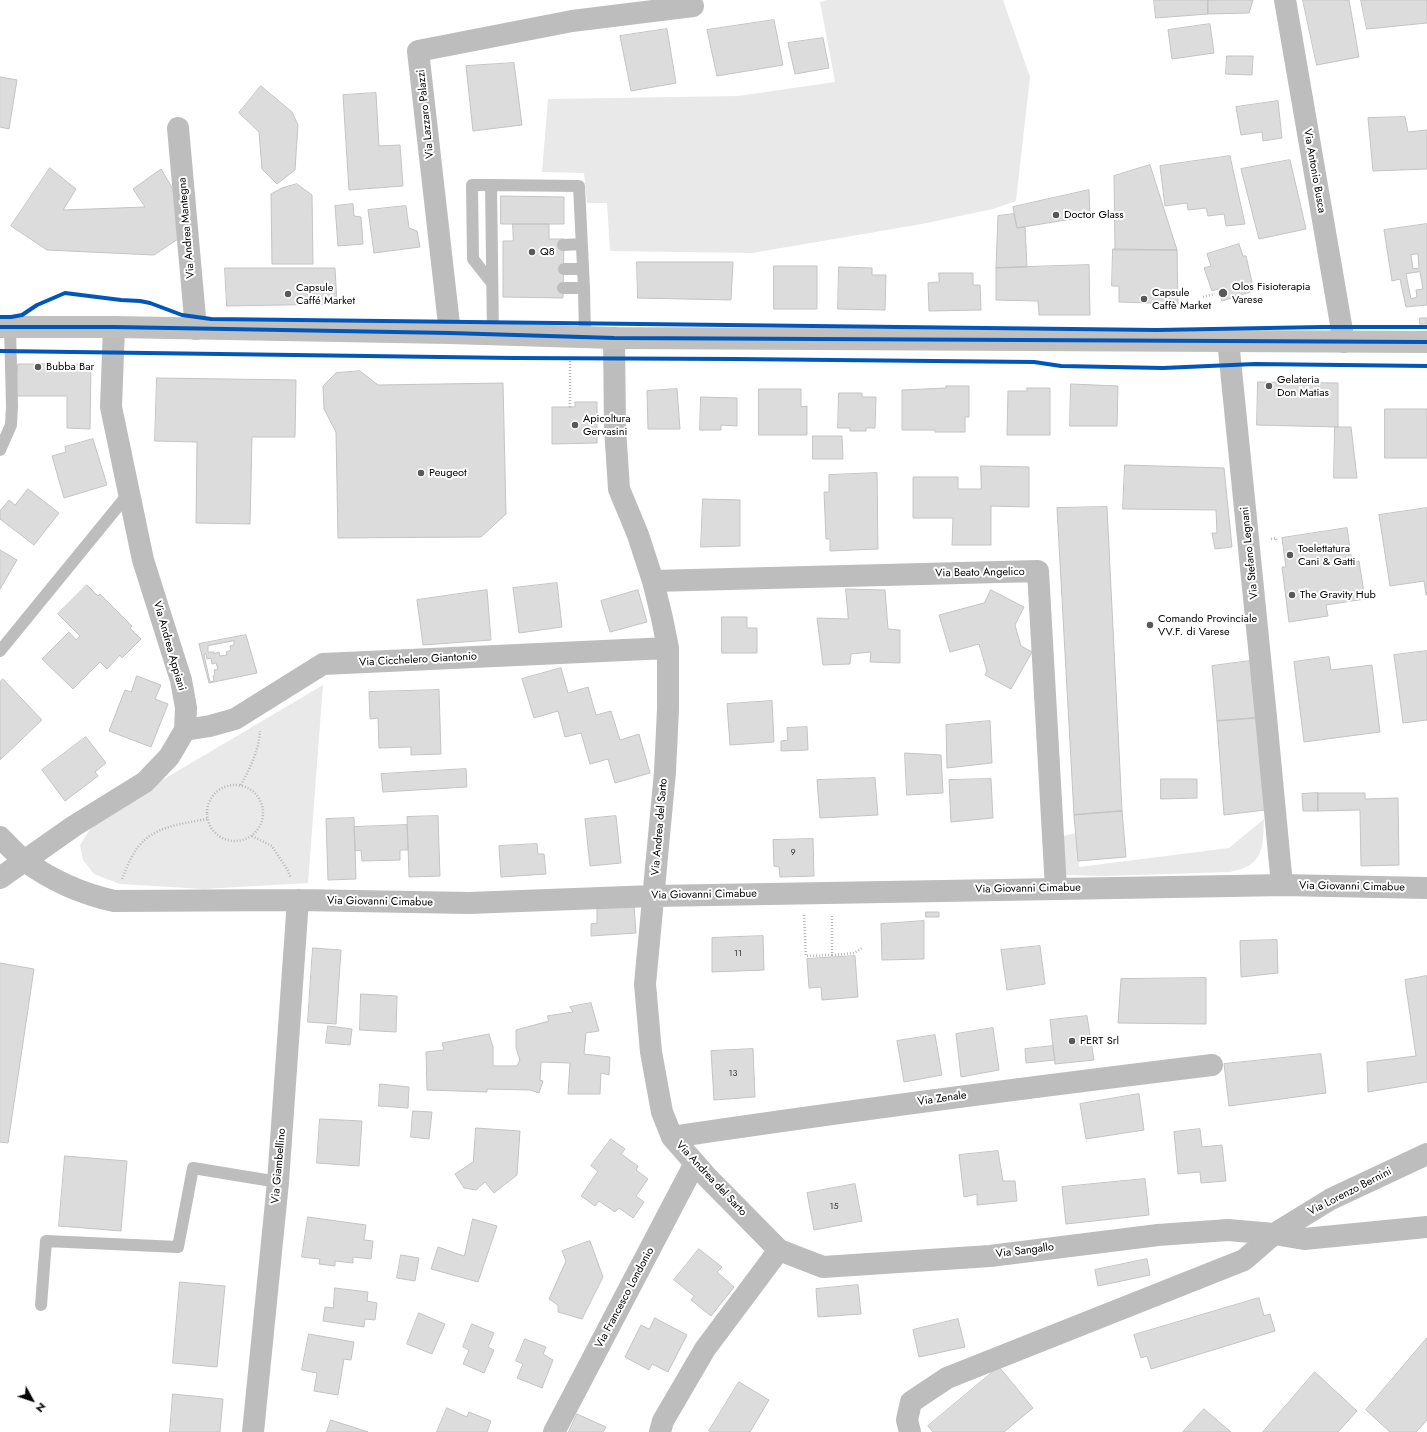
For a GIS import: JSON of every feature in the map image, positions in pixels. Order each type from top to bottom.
[{"type":"main road","points":[[5,327],[114,327],[450,333],[614,338],[1427,342]]},
{"type":"street","name":"Via Lazzaro Palazzi","points":[[450,333],[418,51],[572,21],[632,0]]},
{"type":"street","name":"Via Antonio Busca","points":[[1285,0],[1344,342]]},
{"type":"street","name":"Via Lazzaro Palazzi","points":[[606,8],[693,6]]},
{"type":"street","name":"Via Andrea Mantegna","points":[[178,128],[196,329]]},
{"type":"street","name":"Via Andrea Appiani","points":[[0,878],[74,826],[145,782],[169,757],[185,730],[186,708],[181,680],[143,560],[112,407],[114,327]]},
{"type":"street","name":"Via Andrea del Sarto","points":[[614,338],[615,428],[619,489],[638,535],[653,581],[668,648],[668,709],[665,772],[645,984],[651,1052],[657,1085],[662,1112],[672,1138],[780,1250]]},
{"type":"street","name":"Via Stefano Legnani","points":[[1228,340],[1282,885]]},
{"type":"street","name":"Via Beato Angelico","points":[[653,581],[1038,571],[1056,889]]},
{"type":"street","name":"Via Cicchelero Giantonio","points":[[185,730],[210,726],[235,719],[323,664],[668,648]]},
{"type":"street","name":"Via Giovanni Cimabue","points":[[0,837],[24,860],[55,880],[97,897],[114,901],[298,900],[468,903],[653,896],[1282,885],[1427,888]]},
{"type":"street","name":"Via Giambellino","points":[[253,1432],[278,1182],[298,900]]},
{"type":"street","name":"Via Zenale","points":[[672,1138],[947,1098],[1212,1065]]},
{"type":"street","name":"Via Lorenzo Bernini","points":[[1274,1234],[1331,1199],[1427,1154]]},
{"type":"street","name":"Via Francesco Londonio","points":[[554,1432],[695,1163]]},
{"type":"street","name":"Via Sangallo","points":[[780,1250],[823,1268],[990,1256],[1165,1234],[1228,1230],[1274,1234],[1304,1239],[1427,1227]]},
{"type":"street","points":[[910,1432],[907,1420],[911,1402],[947,1378],[1244,1260],[1274,1234]]},
{"type":"street","points":[[660,1432],[662,1421],[705,1349],[780,1250]]},
{"type":"lane","points":[[496,287],[473,259],[472,185],[579,186],[585,337]]},
{"type":"lane","points":[[491,185],[497,248],[493,335]]},
{"type":"lane","points":[[564,245],[582,244]]},
{"type":"lane","points":[[564,269],[583,269]]},
{"type":"lane","points":[[564,288],[584,288]]},
{"type":"lane","points":[[0,450],[11,425],[12,406],[5,327]]},
{"type":"lane","points":[[0,651],[129,493]]},
{"type":"lane","points":[[41,1304],[46,1241],[178,1247],[193,1168],[278,1182]]},
{"type":"path","points":[[1203,297],[1215,294]]},
{"type":"path","points":[[563,358],[578,358]]},
{"type":"path","points":[[570,407],[571,364]]},
{"type":"path","points":[[1276,538],[1277,542]]},
{"type":"path","points":[[241,785],[251,766],[260,738],[261,712],[258,704]]},
{"type":"path","points":[[241,785],[250,788],[257,794],[262,802],[264,812],[263,821],[252,836],[243,840],[234,842],[225,840],[210,828],[207,819],[206,810],[209,800],[214,793],[222,787],[241,785]]},
{"type":"path","points":[[114,901],[132,857],[145,839],[162,829],[207,819]]},
{"type":"path","points":[[252,836],[272,846],[287,869],[298,900]]},
{"type":"path","points":[[804,912],[806,956],[854,953],[862,948]]},
{"type":"path","points":[[832,915],[832,955]]},
{"type":"shaded area","points":[[827,0],[1003,0],[1030,77],[1016,201],[993,209],[922,224],[752,253],[610,251],[607,203],[587,203],[584,173],[542,172],[548,99],[738,96],[835,82],[820,2]]},
{"type":"shaded area","points":[[323,685],[308,883],[204,889],[120,884],[94,874],[83,860],[80,845],[92,826],[110,811]]},
{"type":"shaded area","points":[[1264,819],[1263,837],[1259,855],[1249,866],[1238,870],[1230,872],[1103,876],[1068,875],[1061,872],[1059,837],[1076,833],[1079,867],[1229,848]]},
{"type":"building","points":[[1154,0],[1208,0],[1208,14],[1156,18]]},
{"type":"building","points":[[1208,0],[1253,0],[1249,13],[1208,14]]},
{"type":"building","points":[[1303,0],[1349,0],[1359,57],[1317,65]]},
{"type":"building","points":[[1361,0],[1427,0],[1427,23],[1367,29]]},
{"type":"building","points":[[774,20],[783,65],[717,76],[707,30]]},
{"type":"building","points":[[1210,24],[1214,53],[1172,59],[1168,30]]},
{"type":"building","points":[[667,29],[676,83],[631,91],[620,36]]},
{"type":"building","points":[[823,38],[829,68],[795,74],[788,43]]},
{"type":"building","points":[[1227,56],[1253,56],[1252,75],[1226,74]]},
{"type":"building","points":[[514,63],[522,125],[473,131],[466,66]]},
{"type":"building","points":[[0,77],[17,80],[9,129],[0,127]]},
{"type":"building","points":[[261,86],[292,112],[298,125],[295,170],[277,184],[262,169],[259,132],[239,113]]},
{"type":"building","points":[[376,93],[379,146],[400,145],[403,186],[349,190],[343,95]]},
{"type":"building","points":[[1278,101],[1282,138],[1263,141],[1262,132],[1241,135],[1236,107]]},
{"type":"building","points":[[1405,117],[1408,132],[1427,130],[1427,169],[1373,171],[1368,118]]},
{"type":"building","points":[[1230,156],[1245,224],[1226,226],[1224,214],[1208,216],[1206,208],[1188,210],[1187,203],[1165,206],[1160,166]]},
{"type":"building","points":[[1290,160],[1306,229],[1259,239],[1241,169]]},
{"type":"building","points":[[1150,165],[1177,250],[1115,250],[1114,176]]},
{"type":"building","points":[[50,168],[76,189],[63,210],[145,207],[133,189],[161,169],[181,203],[193,229],[154,255],[47,250],[11,226]]},
{"type":"building","points":[[297,184],[312,195],[313,264],[272,264],[271,194],[282,188]]},
{"type":"building","points":[[1089,190],[1090,216],[1017,228],[1013,207]]},
{"type":"building","points":[[501,196],[564,197],[564,224],[501,224]]},
{"type":"building","points":[[353,204],[354,216],[361,217],[363,244],[338,246],[335,206]]},
{"type":"building","points":[[406,206],[409,228],[417,231],[420,247],[374,253],[368,210]]},
{"type":"building","points":[[1014,214],[1017,228],[1025,227],[1027,267],[996,268],[998,216]]},
{"type":"building","points":[[513,224],[549,224],[549,239],[564,239],[563,298],[503,297],[503,241],[513,241]]},
{"type":"building","points":[[1427,224],[1427,305],[1406,307],[1400,279],[1392,281],[1384,230]]},
{"type":"building","points":[[1239,244],[1243,256],[1246,256],[1254,291],[1222,301],[1218,289],[1212,291],[1204,268],[1211,266],[1207,254]]},
{"type":"building","points":[[1113,249],[1177,250],[1178,304],[1119,302],[1119,286],[1112,286]]},
{"type":"building","points":[[1418,254],[1419,268],[1413,269],[1411,255]]},
{"type":"building","points":[[637,262],[733,262],[731,300],[638,298]]},
{"type":"building","points":[[1089,265],[1090,315],[1039,315],[1038,301],[996,300],[996,268]]},
{"type":"building","points":[[774,266],[817,266],[817,309],[774,309]]},
{"type":"building","points":[[839,267],[872,268],[872,275],[886,275],[885,310],[838,309]]},
{"type":"building","points":[[225,268],[335,268],[337,304],[227,306]]},
{"type":"building","points":[[1420,272],[1423,289],[1416,290],[1417,297],[1411,299],[1406,274]]},
{"type":"building","points":[[939,273],[973,273],[973,285],[980,285],[981,310],[929,311],[928,283],[939,282]]},
{"type":"building","points":[[1420,318],[1427,318],[1427,324],[1420,324]]},
{"type":"building","points":[[18,364],[91,364],[90,429],[67,428],[67,396],[17,396]]},
{"type":"building","name":"Peugeot","points":[[360,371],[378,385],[503,383],[506,514],[481,537],[338,538],[336,432],[324,409],[323,386],[336,373]]},
{"type":"building","points":[[157,378],[296,380],[295,437],[252,437],[250,524],[196,523],[197,442],[155,441]]},
{"type":"building","points":[[1258,382],[1338,383],[1338,427],[1257,425]]},
{"type":"building","points":[[1071,384],[1118,386],[1117,426],[1070,426]]},
{"type":"building","points":[[946,386],[969,386],[969,417],[965,417],[965,432],[902,430],[902,390],[946,388]]},
{"type":"building","points":[[1027,388],[1050,388],[1050,435],[1007,435],[1008,391],[1027,391]]},
{"type":"building","points":[[677,389],[680,429],[648,429],[647,391]]},
{"type":"building","points":[[759,389],[801,389],[801,407],[807,406],[807,435],[759,435]]},
{"type":"building","points":[[839,393],[862,393],[862,397],[876,397],[875,428],[866,428],[866,431],[850,431],[850,428],[838,428]]},
{"type":"building","points":[[701,397],[737,398],[737,426],[721,425],[721,430],[700,430]]},
{"type":"building","name":"Apicoltura Gervasini","points":[[575,402],[597,402],[597,443],[552,444],[552,407],[575,407]]},
{"type":"building","points":[[1385,409],[1427,409],[1427,458],[1385,458]]},
{"type":"building","points":[[1335,427],[1351,427],[1357,478],[1334,478]]},
{"type":"building","points":[[813,436],[842,436],[843,459],[813,459]]},
{"type":"building","points":[[93,439],[107,485],[64,498],[52,456],[66,452],[65,447]]},
{"type":"building","points":[[1125,465],[1224,468],[1232,547],[1215,549],[1212,533],[1217,533],[1216,510],[1123,509]]},
{"type":"building","points":[[981,466],[1029,467],[1029,507],[991,506],[991,545],[952,545],[953,518],[913,518],[913,477],[958,477],[958,489],[981,489]]},
{"type":"building","points":[[877,473],[878,549],[830,551],[830,539],[826,539],[824,492],[829,492],[829,475]]},
{"type":"building","points":[[28,489],[59,513],[34,545],[0,519],[0,511],[9,500],[15,505]]},
{"type":"building","points":[[703,499],[740,500],[740,546],[701,547]]},
{"type":"building","points":[[1107,507],[1122,811],[1074,815],[1057,508]]},
{"type":"building","points":[[1427,508],[1426,595],[1424,581],[1390,586],[1379,515]]},
{"type":"building","points":[[1347,528],[1352,562],[1359,561],[1365,599],[1326,605],[1328,616],[1289,622],[1282,567],[1286,567],[1282,538]]},
{"type":"building","points":[[0,550],[17,560],[0,589]]},
{"type":"building","points":[[557,583],[562,627],[519,633],[513,588]]},
{"type":"building","points":[[87,585],[98,596],[100,594],[132,626],[130,628],[141,639],[122,658],[120,655],[107,669],[100,662],[73,689],[42,659],[69,632],[76,640],[80,636],[58,614]]},
{"type":"building","points":[[846,589],[885,590],[888,629],[900,630],[900,663],[870,662],[871,652],[851,654],[850,664],[823,665],[817,618],[848,619]]},
{"type":"building","points":[[487,590],[491,640],[423,645],[417,600]]},
{"type":"building","points":[[638,590],[647,622],[610,632],[601,601]]},
{"type":"building","points":[[991,590],[1024,607],[1015,625],[1021,646],[1032,652],[1011,689],[985,675],[987,671],[979,644],[950,652],[939,615],[984,603]]},
{"type":"building","points":[[722,617],[747,617],[747,628],[757,628],[757,653],[722,653]]},
{"type":"building","points":[[246,635],[257,673],[209,683],[199,644]]},
{"type":"building","points":[[234,641],[234,645],[230,646],[231,650],[226,652],[227,655],[220,656],[219,652],[214,654],[214,652],[208,652],[208,646]]},
{"type":"building","points":[[1427,651],[1427,720],[1403,723],[1394,655]]},
{"type":"building","points":[[206,654],[207,659],[211,658],[212,664],[216,663],[218,669],[214,670],[214,681],[210,682],[204,655]]},
{"type":"building","points":[[1329,657],[1331,670],[1372,665],[1380,732],[1304,742],[1294,662]]},
{"type":"building","points":[[1250,661],[1256,718],[1217,721],[1212,666]]},
{"type":"building","points":[[561,668],[568,693],[588,687],[596,715],[611,711],[620,740],[639,734],[650,773],[615,783],[608,759],[590,764],[581,733],[565,737],[558,711],[534,718],[522,679]]},
{"type":"building","points":[[137,676],[161,685],[155,699],[168,704],[151,747],[109,731],[125,690],[131,692]]},
{"type":"building","points":[[3,679],[42,720],[0,760],[0,682]]},
{"type":"building","points":[[439,690],[441,754],[411,755],[411,747],[379,748],[378,718],[370,719],[369,692]]},
{"type":"building","points":[[772,701],[774,742],[730,745],[727,704]]},
{"type":"building","points":[[1256,718],[1265,810],[1224,815],[1217,721]]},
{"type":"building","points":[[990,721],[992,763],[947,768],[946,725]]},
{"type":"building","points":[[807,727],[808,750],[781,751],[781,741],[788,740],[787,728]]},
{"type":"building","points":[[86,737],[106,763],[95,772],[98,776],[65,801],[42,770]]},
{"type":"building","points":[[905,753],[941,755],[943,793],[907,795]]},
{"type":"building","points":[[466,769],[467,787],[383,792],[381,774]]},
{"type":"building","points":[[875,778],[878,815],[820,818],[817,780]]},
{"type":"building","points":[[991,779],[993,818],[951,822],[949,780]]},
{"type":"building","points":[[1161,779],[1197,779],[1197,798],[1161,799]]},
{"type":"building","points":[[1318,793],[1365,793],[1365,799],[1398,798],[1399,865],[1361,866],[1360,810],[1318,811]]},
{"type":"building","points":[[1318,793],[1318,811],[1303,811],[1302,794]]},
{"type":"building","points":[[1122,811],[1126,857],[1078,861],[1074,815]]},
{"type":"building","points":[[438,816],[440,876],[409,877],[407,817]]},
{"type":"building","points":[[616,816],[621,863],[590,866],[585,819]]},
{"type":"building","points":[[354,818],[356,879],[328,880],[326,819]]},
{"type":"building","points":[[407,825],[408,850],[400,850],[400,860],[362,861],[361,850],[355,851],[354,827]]},
{"type":"building","points":[[813,839],[814,876],[780,877],[779,867],[774,866],[773,840]]},
{"type":"building","points":[[537,844],[538,854],[544,854],[546,874],[501,877],[499,846]]},
{"type":"building","points":[[634,906],[636,933],[591,936],[591,924],[597,923],[597,909]]},
{"type":"building","points":[[926,912],[939,912],[939,917],[926,917]]},
{"type":"building","points":[[924,921],[924,959],[882,960],[881,924]]},
{"type":"building","points":[[763,936],[764,970],[712,972],[712,938]]},
{"type":"building","points":[[1277,940],[1278,973],[1241,977],[1240,941]]},
{"type":"building","points":[[1040,946],[1045,984],[1007,990],[1001,950]]},
{"type":"building","points":[[313,948],[341,950],[336,1024],[308,1022]]},
{"type":"building","points":[[855,956],[858,997],[822,1000],[821,987],[809,988],[807,959]]},
{"type":"building","points":[[0,963],[34,969],[8,1143],[0,1142]]},
{"type":"building","points":[[1427,976],[1427,1082],[1368,1092],[1367,1062],[1416,1056],[1405,980]]},
{"type":"building","points":[[1206,978],[1206,1024],[1118,1023],[1121,979]]},
{"type":"building","points":[[361,994],[397,996],[396,1032],[360,1030]]},
{"type":"building","points":[[591,1003],[599,1031],[586,1033],[584,1054],[610,1057],[609,1075],[601,1073],[600,1094],[568,1094],[570,1063],[541,1062],[540,1080],[543,1081],[539,1093],[530,1090],[487,1089],[487,1092],[427,1090],[426,1052],[444,1050],[442,1043],[489,1034],[493,1047],[493,1066],[517,1066],[520,1060],[516,1048],[516,1030],[549,1021],[547,1016],[573,1012],[570,1007]]},
{"type":"building","points":[[1087,1016],[1094,1060],[1055,1064],[1050,1020]]},
{"type":"building","points":[[328,1026],[352,1029],[350,1045],[326,1043]]},
{"type":"building","points":[[993,1028],[999,1070],[961,1077],[956,1034]]},
{"type":"building","points":[[935,1035],[942,1075],[904,1082],[897,1041]]},
{"type":"building","points":[[1053,1046],[1055,1060],[1026,1063],[1025,1049]]},
{"type":"building","points":[[753,1049],[755,1097],[714,1100],[711,1051]]},
{"type":"building","points":[[1321,1054],[1326,1093],[1229,1106],[1224,1064]]},
{"type":"building","points":[[380,1084],[409,1087],[408,1108],[379,1106]]},
{"type":"building","points":[[1139,1094],[1144,1130],[1086,1139],[1080,1104]]},
{"type":"building","points":[[413,1111],[432,1112],[429,1139],[411,1137]]},
{"type":"building","points":[[320,1119],[362,1121],[359,1166],[317,1163]]},
{"type":"building","points":[[476,1128],[520,1131],[517,1175],[494,1193],[485,1182],[476,1190],[464,1188],[455,1174],[473,1162]]},
{"type":"building","points":[[1200,1129],[1202,1147],[1222,1145],[1226,1181],[1201,1183],[1200,1172],[1178,1174],[1174,1132]]},
{"type":"building","points":[[611,1139],[625,1149],[621,1154],[638,1166],[636,1170],[648,1179],[636,1196],[644,1202],[633,1218],[619,1208],[615,1212],[599,1201],[595,1206],[581,1196],[598,1171],[591,1166]]},
{"type":"building","points":[[998,1151],[1003,1181],[1015,1181],[1017,1201],[977,1205],[977,1194],[964,1197],[959,1155]]},
{"type":"building","points":[[65,1156],[127,1161],[121,1231],[59,1226]]},
{"type":"building","points":[[1145,1179],[1149,1215],[1066,1224],[1062,1187]]},
{"type":"building","points":[[855,1184],[862,1221],[814,1230],[807,1193]]},
{"type":"building","points":[[308,1217],[366,1225],[364,1240],[373,1241],[371,1259],[353,1257],[353,1263],[335,1261],[335,1266],[319,1264],[320,1259],[302,1257]]},
{"type":"building","points":[[473,1219],[497,1226],[478,1282],[431,1269],[438,1247],[464,1256]]},
{"type":"building","points":[[590,1241],[603,1277],[582,1319],[558,1312],[558,1305],[549,1299],[566,1261],[562,1251]]},
{"type":"building","points":[[699,1249],[722,1267],[717,1272],[734,1287],[711,1316],[691,1300],[694,1296],[674,1280]]},
{"type":"building","points":[[401,1255],[419,1258],[415,1281],[397,1278]]},
{"type":"building","points":[[1147,1259],[1150,1275],[1098,1286],[1095,1270]]},
{"type":"building","points":[[180,1282],[225,1286],[217,1367],[173,1363]]},
{"type":"building","points":[[858,1285],[861,1314],[818,1317],[816,1289]]},
{"type":"building","points":[[335,1288],[368,1292],[367,1301],[377,1303],[375,1320],[365,1319],[364,1327],[323,1321],[325,1307],[333,1308]]},
{"type":"building","points":[[1259,1298],[1264,1316],[1270,1314],[1275,1331],[1151,1369],[1147,1356],[1141,1358],[1134,1335]]},
{"type":"building","points":[[419,1313],[445,1324],[432,1354],[407,1344]]},
{"type":"building","points":[[655,1318],[687,1335],[668,1372],[652,1364],[649,1370],[625,1357],[641,1325],[649,1329]]},
{"type":"building","points":[[958,1319],[965,1347],[919,1357],[913,1330]]},
{"type":"building","points":[[472,1324],[494,1333],[488,1347],[494,1350],[484,1373],[463,1364],[469,1350],[463,1347]]},
{"type":"building","points":[[309,1334],[354,1342],[351,1360],[344,1359],[338,1395],[314,1391],[317,1373],[302,1370]]},
{"type":"building","points":[[1427,1338],[1427,1420],[1416,1432],[1390,1432],[1366,1410]]},
{"type":"building","points":[[525,1339],[546,1347],[543,1354],[553,1360],[542,1388],[517,1378],[523,1364],[516,1361]]},
{"type":"building","points":[[999,1367],[1033,1408],[1004,1432],[933,1432],[928,1426]]},
{"type":"building","points":[[1315,1372],[1357,1411],[1338,1432],[1263,1432]]},
{"type":"building","points":[[739,1382],[769,1400],[750,1432],[709,1431]]},
{"type":"building","points":[[173,1394],[223,1399],[220,1432],[170,1432]]},
{"type":"building","points":[[447,1408],[467,1417],[469,1412],[491,1421],[487,1432],[437,1432]]},
{"type":"building","points":[[1204,1409],[1231,1432],[1183,1432]]},
{"type":"building","points":[[577,1414],[606,1427],[603,1432],[569,1432]]},
{"type":"building","points":[[331,1420],[368,1432],[327,1432]]},
{"type":"cycle path","points":[[0,317],[22,315],[37,305],[65,293],[140,301],[150,303],[182,315],[211,319],[1157,330],[1427,327]]},
{"type":"cycle path","points":[[0,327],[114,327],[450,333],[614,338],[1427,342]]},
{"type":"cycle path","points":[[0,351],[513,358],[1034,362],[1061,366],[1163,368],[1255,364],[1427,366]]},
{"type":"place","name":"Doctor Glass","points":[[1056,215]]},
{"type":"place","name":"Q8","points":[[532,252]]},
{"type":"place","name":"Olos Fisioterapia Varese","points":[[1223,293]]},
{"type":"place","name":"Capsule Caffé Market","points":[[288,294]]},
{"type":"place","name":"Capsule Caffè Market","points":[[1144,299]]},
{"type":"place","name":"Bubba Bar","points":[[38,367]]},
{"type":"place","name":"Gelateria Don Matias","points":[[1269,386]]},
{"type":"place","name":"Apicoltura Gervasini","points":[[575,425]]},
{"type":"place","name":"Peugeot","points":[[421,473]]},
{"type":"place","name":"Toelettatura Cani & Gatti","points":[[1290,555]]},
{"type":"place","name":"The Gravity Hub","points":[[1292,595]]},
{"type":"place","name":"Comando Provinciale VV.F. di Varese","points":[[1150,625]]},
{"type":"place","name":"PERT Srl","points":[[1072,1041]]}]
